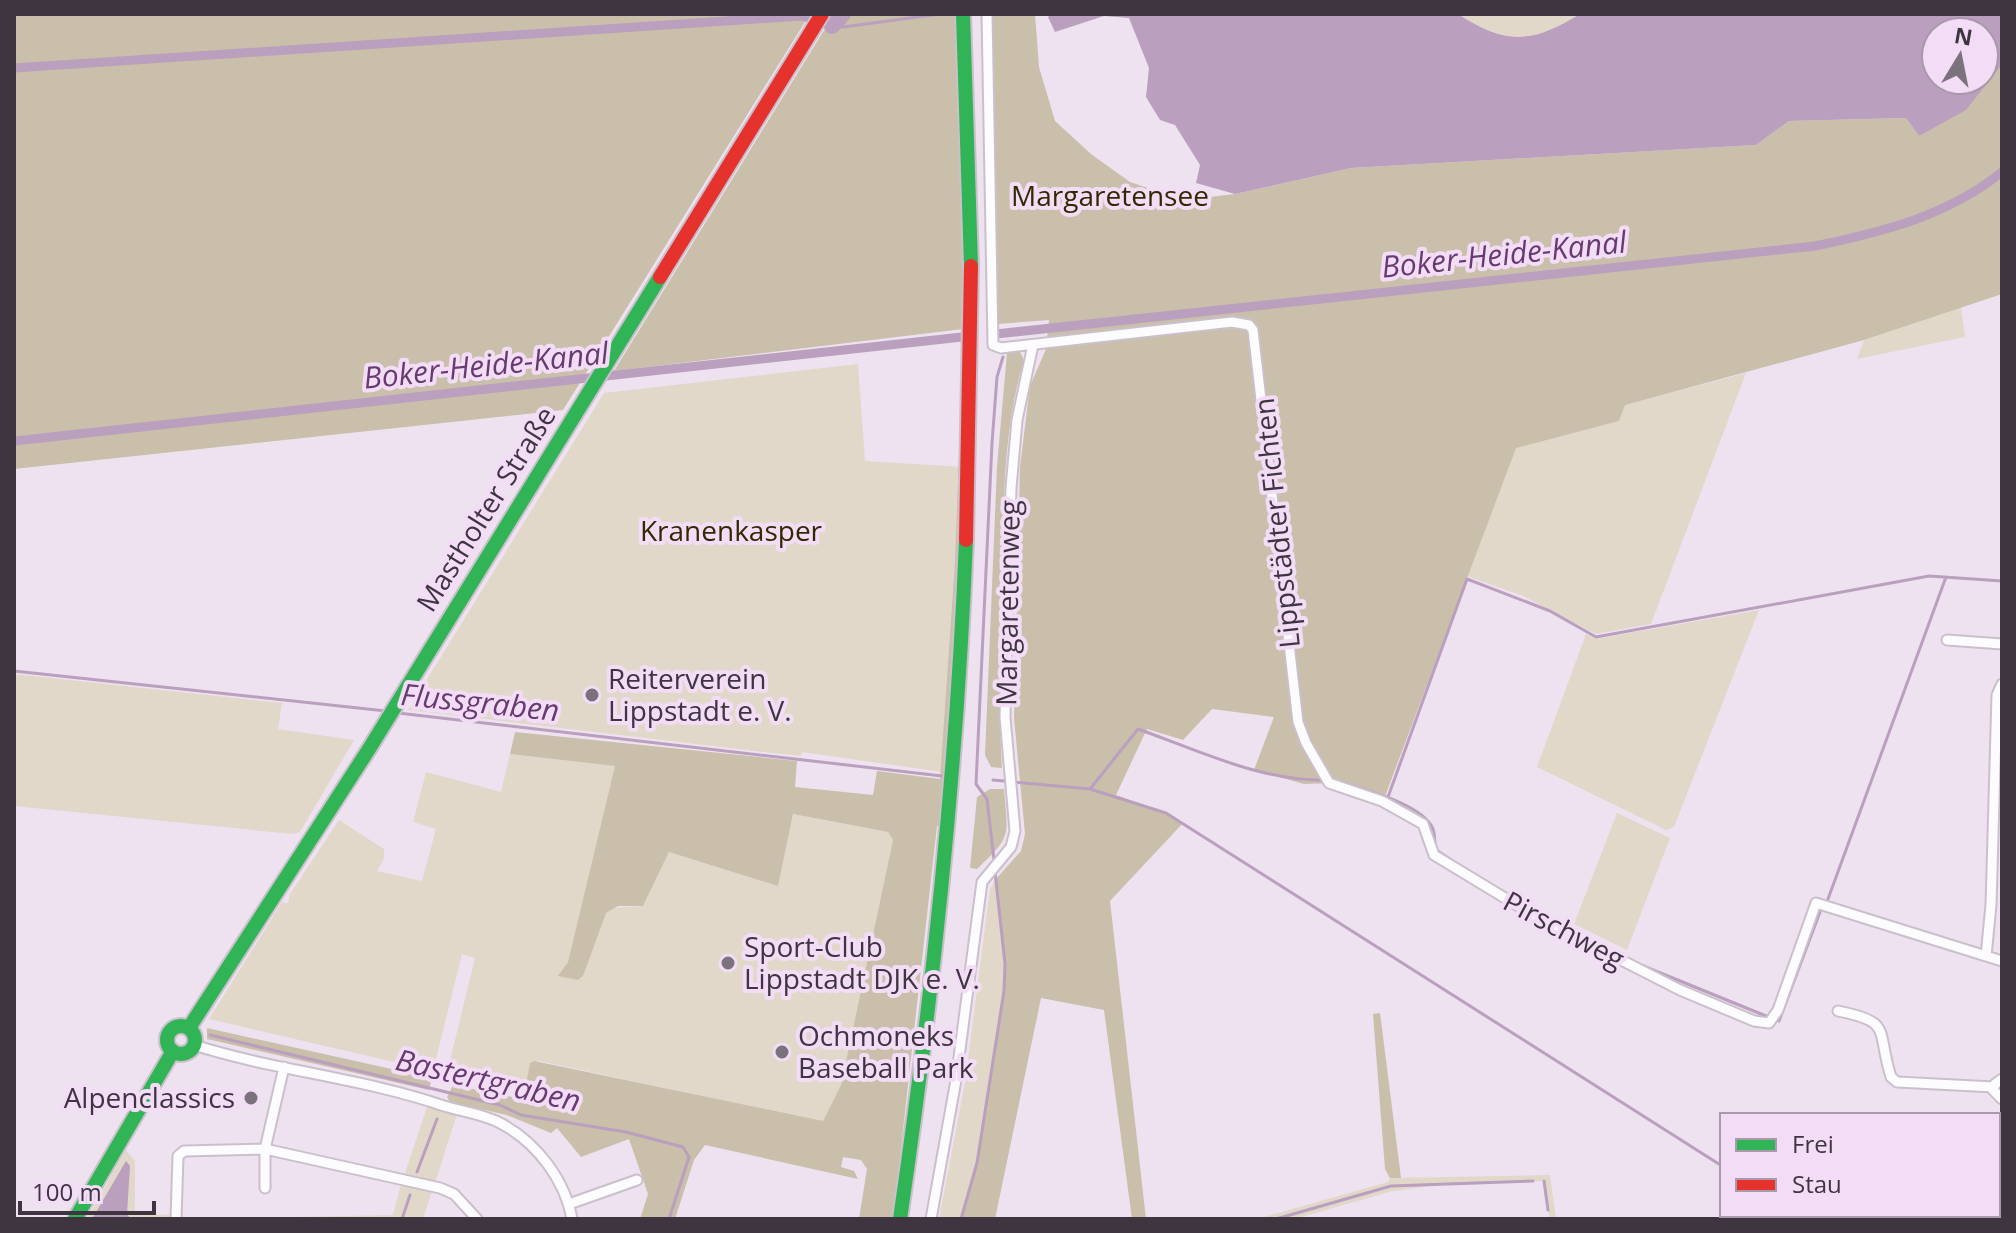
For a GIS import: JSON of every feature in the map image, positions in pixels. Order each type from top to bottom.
[{"type":"main road","name":"Mastholter Straße","points":[[189,1028],[387,720],[822,14]]},
{"type":"main road","points":[[900,1219],[930,1016],[946,877],[968,563],[973,285],[963,14]]},
{"type":"main road","points":[[909,1219],[939,1016],[955,878],[977,563],[982,285],[972,14]]},
{"type":"main road","points":[[177,1026],[189,1028],[195,1036],[194,1045],[185,1053],[173,1051],[168,1045],[170,1032],[177,1026]]},
{"type":"main road","points":[[75,1219],[173,1051]]},
{"type":"street","points":[[987,14],[991,338],[993,345],[1001,348],[1033,345]]},
{"type":"street","name":"Lippstädter Fichten","points":[[1033,345],[1232,322],[1249,325],[1257,341],[1298,722]]},
{"type":"street","name":"Margaretenweg","points":[[931,1219],[956,1080],[982,882],[1011,847],[1015,831],[1005,717],[1011,488],[1017,420],[1033,345]]},
{"type":"street","points":[[1947,640],[2002,644]]},
{"type":"street","points":[[2002,684],[1997,695],[1991,905],[1986,956],[2002,961]]},
{"type":"street","name":"Pirschweg","points":[[1298,722],[1329,783],[1382,801],[1423,824],[1434,855],[1533,915],[1680,990],[1754,1021],[1769,1023],[1778,1010],[1816,903],[1986,956]]},
{"type":"street","points":[[1838,1011],[1872,1018],[1879,1025],[1891,1077],[1897,1082],[1994,1087],[2002,1079]]},
{"type":"street","points":[[194,1045],[435,1101],[500,1123],[519,1135],[546,1162],[569,1204],[572,1219]]},
{"type":"street","points":[[265,1188],[265,1149],[284,1067]]},
{"type":"street","points":[[1994,1087],[1995,1094],[2002,1099]]},
{"type":"street","points":[[176,1219],[176,1166],[178,1156],[184,1151],[265,1149],[440,1188],[468,1206],[477,1219]]},
{"type":"street","points":[[569,1204],[637,1180]]},
{"type":"green space","points":[[14,14],[810,14],[563,410],[14,469]]},
{"type":"green space","points":[[834,14],[956,14],[963,139],[963,329],[614,371]]},
{"type":"green space","points":[[991,14],[1035,14],[1039,67],[1055,121],[1091,154],[1130,182],[1184,200],[1235,194],[1351,168],[1756,145],[1789,121],[1906,118],[1919,136],[1965,96],[2000,96],[2002,64],[2002,294],[1864,340],[1625,405],[1619,421],[1516,448],[1384,799],[1334,783],[1304,784],[1254,770],[1274,717],[1212,709],[1183,740],[1147,729],[1116,795],[1166,813],[1183,823],[1110,901],[1146,1219],[1132,1219],[1104,1010],[1041,998],[995,1219],[961,1219],[977,1163],[1004,991],[1005,964],[996,879],[1021,851],[1025,834],[1014,718],[1020,467],[1030,386],[1046,349],[1049,320],[998,324]]},
{"type":"green space","points":[[1458,14],[1580,14],[1547,31],[1519,37],[1491,31]]},
{"type":"green space","points":[[1961,307],[1965,337],[1857,359],[1864,340]]},
{"type":"green space","points":[[967,346],[957,651],[942,826],[937,826],[893,1219],[859,1219],[867,1169],[861,1160],[843,1157],[841,1167],[854,1171],[858,1179],[705,1145],[694,1160],[675,1219],[640,1219],[648,1194],[629,1139],[581,1157],[557,1128],[551,1133],[507,1115],[450,1102],[447,1097],[453,1085],[523,1099],[530,1063],[534,1061],[823,1121],[841,1085],[893,840],[888,832],[793,814],[778,886],[669,852],[643,906],[618,906],[606,913],[583,976],[578,980],[558,976],[568,962],[615,766],[510,754],[515,732],[797,761],[795,787],[873,795],[877,771],[940,779],[955,563],[963,347]]},
{"type":"green space","points":[[1020,352],[1024,360],[1008,438],[1004,491],[1000,670],[1002,768],[991,767],[985,755],[997,466],[1007,353]]},
{"type":"green space","name":"Kranenkasper","points":[[858,364],[865,461],[964,467],[942,772],[802,752],[801,756],[763,752],[408,710],[604,393]]},
{"type":"green space","points":[[1746,373],[1651,624],[1596,634],[1523,596],[1467,576],[1515,448],[1618,421],[1624,405]]},
{"type":"green space","points":[[1759,610],[1674,827],[1666,830],[1537,767],[1586,634],[1596,639]]},
{"type":"green space","points":[[14,674],[282,703],[278,729],[354,740],[300,832],[292,834],[14,806]]},
{"type":"green space","points":[[510,754],[616,766],[568,962],[559,976],[610,908],[643,906],[669,852],[778,886],[793,814],[888,832],[893,840],[841,1085],[823,1122],[539,1061],[530,1063],[525,1090],[447,1073],[475,958],[462,954],[433,1071],[209,1019],[282,902],[288,903],[290,894],[339,820],[384,849],[384,859],[377,871],[422,881],[436,829],[413,822],[426,772],[501,792]]},
{"type":"green space","points":[[990,789],[1004,789],[1005,835],[997,849],[977,869],[970,868],[977,797]]},
{"type":"green space","points":[[1617,813],[1670,838],[1627,950],[1574,924]]},
{"type":"green space","points":[[996,879],[1005,964],[1004,991],[977,1163],[961,1219],[939,1219],[965,1082],[990,889]]},
{"type":"green space","points":[[1380,1013],[1401,1178],[1390,1178],[1385,1169],[1373,1014]]},
{"type":"green space","points":[[207,1028],[432,1078],[429,1090],[207,1039]]},
{"type":"green space","points":[[427,1107],[457,1114],[435,1183],[404,1176]]},
{"type":"green space","points":[[126,1150],[135,1161],[135,1214],[173,1215],[173,1219],[131,1219],[113,1185],[92,1219],[87,1219]]},
{"type":"green space","points":[[1550,1175],[1556,1219],[1550,1219],[1543,1181],[1448,1184],[1393,1191],[1294,1219],[1257,1219],[1388,1182],[1390,1178]]},
{"type":"green space","points":[[401,1184],[432,1191],[423,1219],[182,1219],[393,1215]]},
{"type":"shaded area","name":"Margaretensee","points":[[1051,14],[1458,14],[1490,31],[1519,37],[1547,31],[1580,14],[2002,14],[2000,67],[2000,16],[1920,16],[1920,96],[1977,96],[1966,110],[1919,136],[1906,118],[1789,121],[1756,145],[1351,168],[1235,194],[1196,183],[1200,165],[1175,125],[1160,120],[1146,97],[1149,68],[1129,18],[1104,16],[1055,32],[1048,17]]},
{"type":"shaded area","points":[[126,1161],[130,1166],[127,1214],[131,1219],[92,1219]]},
{"type":"waterway","points":[[789,18],[793,14]]},
{"type":"waterway","points":[[832,26],[843,14]]},
{"type":"waterway","points":[[832,26],[940,14]]},
{"type":"waterway","points":[[14,68],[803,16],[832,26]]},
{"type":"waterway","name":"Boker-Heide-Kanal","points":[[996,334],[1815,246],[1890,228],[1937,211],[2002,172]]},
{"type":"waterway","name":"Boker-Heide-Kanal","points":[[14,441],[962,337]]},
{"type":"waterway","points":[[994,860],[987,799],[976,784],[992,443],[997,377],[1003,357]]},
{"type":"waterway","points":[[1388,797],[1467,579],[1550,611],[1596,637],[1929,576],[2002,581]]},
{"type":"waterway","points":[[1828,899],[1946,577]]},
{"type":"waterway","name":"Flussgraben","points":[[14,671],[386,711]]},
{"type":"waterway","name":"Flussgraben","points":[[398,713],[942,776]]},
{"type":"waterway","points":[[1090,789],[1138,729],[1254,770],[1278,776],[1326,780]]},
{"type":"waterway","points":[[993,780],[1090,789],[1166,813],[1720,1165]]},
{"type":"waterway","points":[[1341,782],[1392,799],[1418,813],[1433,829],[1435,849],[1451,860]]},
{"type":"waterway","points":[[961,1219],[977,1163],[1004,991],[1005,964],[995,872]]},
{"type":"waterway","points":[[1498,889],[1597,943]]},
{"type":"waterway","points":[[1779,1021],[1820,912]]},
{"type":"waterway","points":[[1636,963],[1766,1016]]},
{"type":"waterway","name":"Bastertgraben","points":[[210,1035],[500,1105],[521,1115],[626,1132],[683,1147],[689,1157],[669,1219]]},
{"type":"waterway","points":[[417,1172],[437,1119]]},
{"type":"waterway","points":[[1276,1219],[1391,1186],[1533,1181]]},
{"type":"waterway","points":[[1544,1181],[1548,1210]]},
{"type":"waterway","points":[[402,1219],[410,1195]]},
{"type":"traffic: fast","points":[[963,14],[971,266]]},
{"type":"traffic: fast","points":[[189,1028],[369,749],[660,277]]},
{"type":"traffic: fast","points":[[900,1219],[942,881],[957,711],[966,540]]},
{"type":"traffic: fast","points":[[181,1026],[191,1030],[195,1040],[191,1050],[181,1054],[171,1050],[167,1040],[171,1030],[181,1026]]},
{"type":"traffic: fast","points":[[75,1219],[173,1051]]},
{"type":"traffic: jam","points":[[660,277],[822,14]]},
{"type":"traffic: jam","points":[[966,540],[971,266]]},
{"type":"place","name":"Reiterverein Lippstadt e. V.","points":[[592,695]]},
{"type":"place","name":"Sport-Club Lippstadt DJK e. V.","points":[[728,963]]},
{"type":"place","name":"Ochmoneks Baseball Park","points":[[782,1052]]},
{"type":"place","name":"Alpenclassics","points":[[251,1098]]}]
